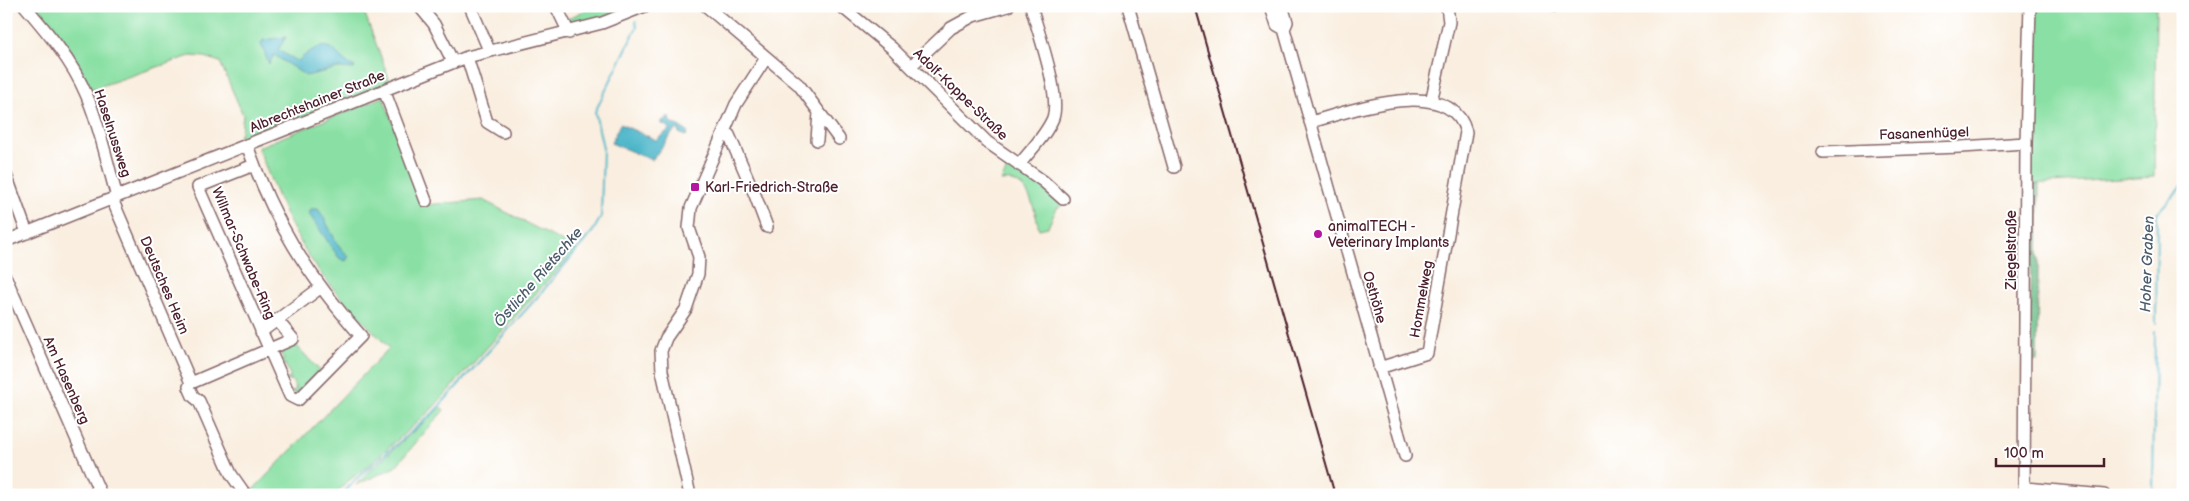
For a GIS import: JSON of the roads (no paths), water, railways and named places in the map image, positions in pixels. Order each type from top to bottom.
[{"type":"street","name":"Haselnussweg","points":[[25,6],[63,53],[77,76],[88,100],[115,198]]},
{"type":"street","points":[[419,6],[434,24],[453,62]]},
{"type":"street","points":[[470,6],[489,50]]},
{"type":"street","points":[[556,6],[569,33]]},
{"type":"street","name":"Albrechtshainer Straße","points":[[6,241],[453,62],[489,50],[569,33],[616,19],[645,6]]},
{"type":"street","points":[[706,6],[799,85],[839,139]]},
{"type":"street","name":"Adolf-Koppe-Straße","points":[[842,6],[892,48],[987,142],[1043,181],[1062,199]]},
{"type":"street","points":[[911,66],[951,28],[980,14],[1008,6]]},
{"type":"street","points":[[1019,165],[1049,126],[1055,109],[1054,93],[1031,6]]},
{"type":"street","points":[[1128,6],[1174,167]]},
{"type":"street","name":"Osthöhe","points":[[1271,6],[1277,25],[1284,29]]},
{"type":"street","name":"Osthöhe","points":[[1282,6],[1287,22],[1284,29],[1405,456]]},
{"type":"street","points":[[1310,122],[1394,101],[1431,102],[1449,22],[1447,6]]},
{"type":"street","name":"Ziegelstraße","points":[[2025,491],[2026,143],[2030,6]]},
{"type":"street","points":[[467,57],[487,122],[503,132]]},
{"type":"street","points":[[690,495],[660,360],[663,345],[686,309],[696,282],[699,257],[690,234],[689,216],[736,104],[766,58]]},
{"type":"street","points":[[384,90],[426,201]]},
{"type":"street","name":"Hommelweg","points":[[1380,368],[1427,353],[1466,132],[1455,112],[1443,105],[1431,102]]},
{"type":"street","points":[[817,140],[819,113]]},
{"type":"street","points":[[724,131],[729,135],[756,195],[767,227]]},
{"type":"street","name":"Fasanenhügel","points":[[1822,152],[2026,143]]},
{"type":"street","name":"Willmar-Schwabe-Ring","points":[[247,145],[285,234],[320,288],[361,336],[298,400],[290,396],[198,187],[254,165]]},
{"type":"street","points":[[6,175],[27,233]]},
{"type":"street","name":"Deutsches Heim","points":[[115,198],[193,382],[189,387],[193,396],[198,401],[231,474],[245,494]]},
{"type":"street","name":"Am Hasenberg","points":[[6,278],[101,495]]},
{"type":"street","name":"Willmar-Schwabe-Ring","points":[[261,332],[320,288]]},
{"type":"street","name":"Willmar-Schwabe-Ring","points":[[269,350],[293,339],[277,320]]},
{"type":"street","points":[[193,382],[269,350]]},
{"type":"street","points":[[2025,491],[2104,495]]},
{"type":"water","points":[[286,37],[278,50],[298,61],[316,48],[326,47],[331,48],[355,67],[354,69],[339,68],[306,76],[274,55],[269,64],[261,44],[263,40]]},
{"type":"water","points":[[670,118],[672,124],[688,132],[686,136],[679,133],[679,129],[674,131],[652,160],[611,143],[620,124],[656,140],[669,130],[669,127],[662,124],[662,121]]},
{"type":"water","points":[[311,209],[318,209],[335,240],[349,256],[346,261],[339,258],[309,214]]},
{"type":"waterway","name":"Östliche Rietschke","points":[[342,495],[356,479],[433,413],[541,293],[593,231],[601,217],[603,148],[595,112],[637,27],[636,21]]},
{"type":"waterway","name":"Hoher Graben","points":[[2156,323],[2157,213],[2183,185]]},
{"type":"waterway","name":"Hoher Graben","points":[[2153,494],[2155,331]]},
{"type":"railway","points":[[1195,6],[1335,495]]},
{"type":"place","name":"Karl-Friedrich-Straße","points":[[695,187]]},
{"type":"place","name":"animalTECH - Veterinary Implants","points":[[1318,234]]}]
